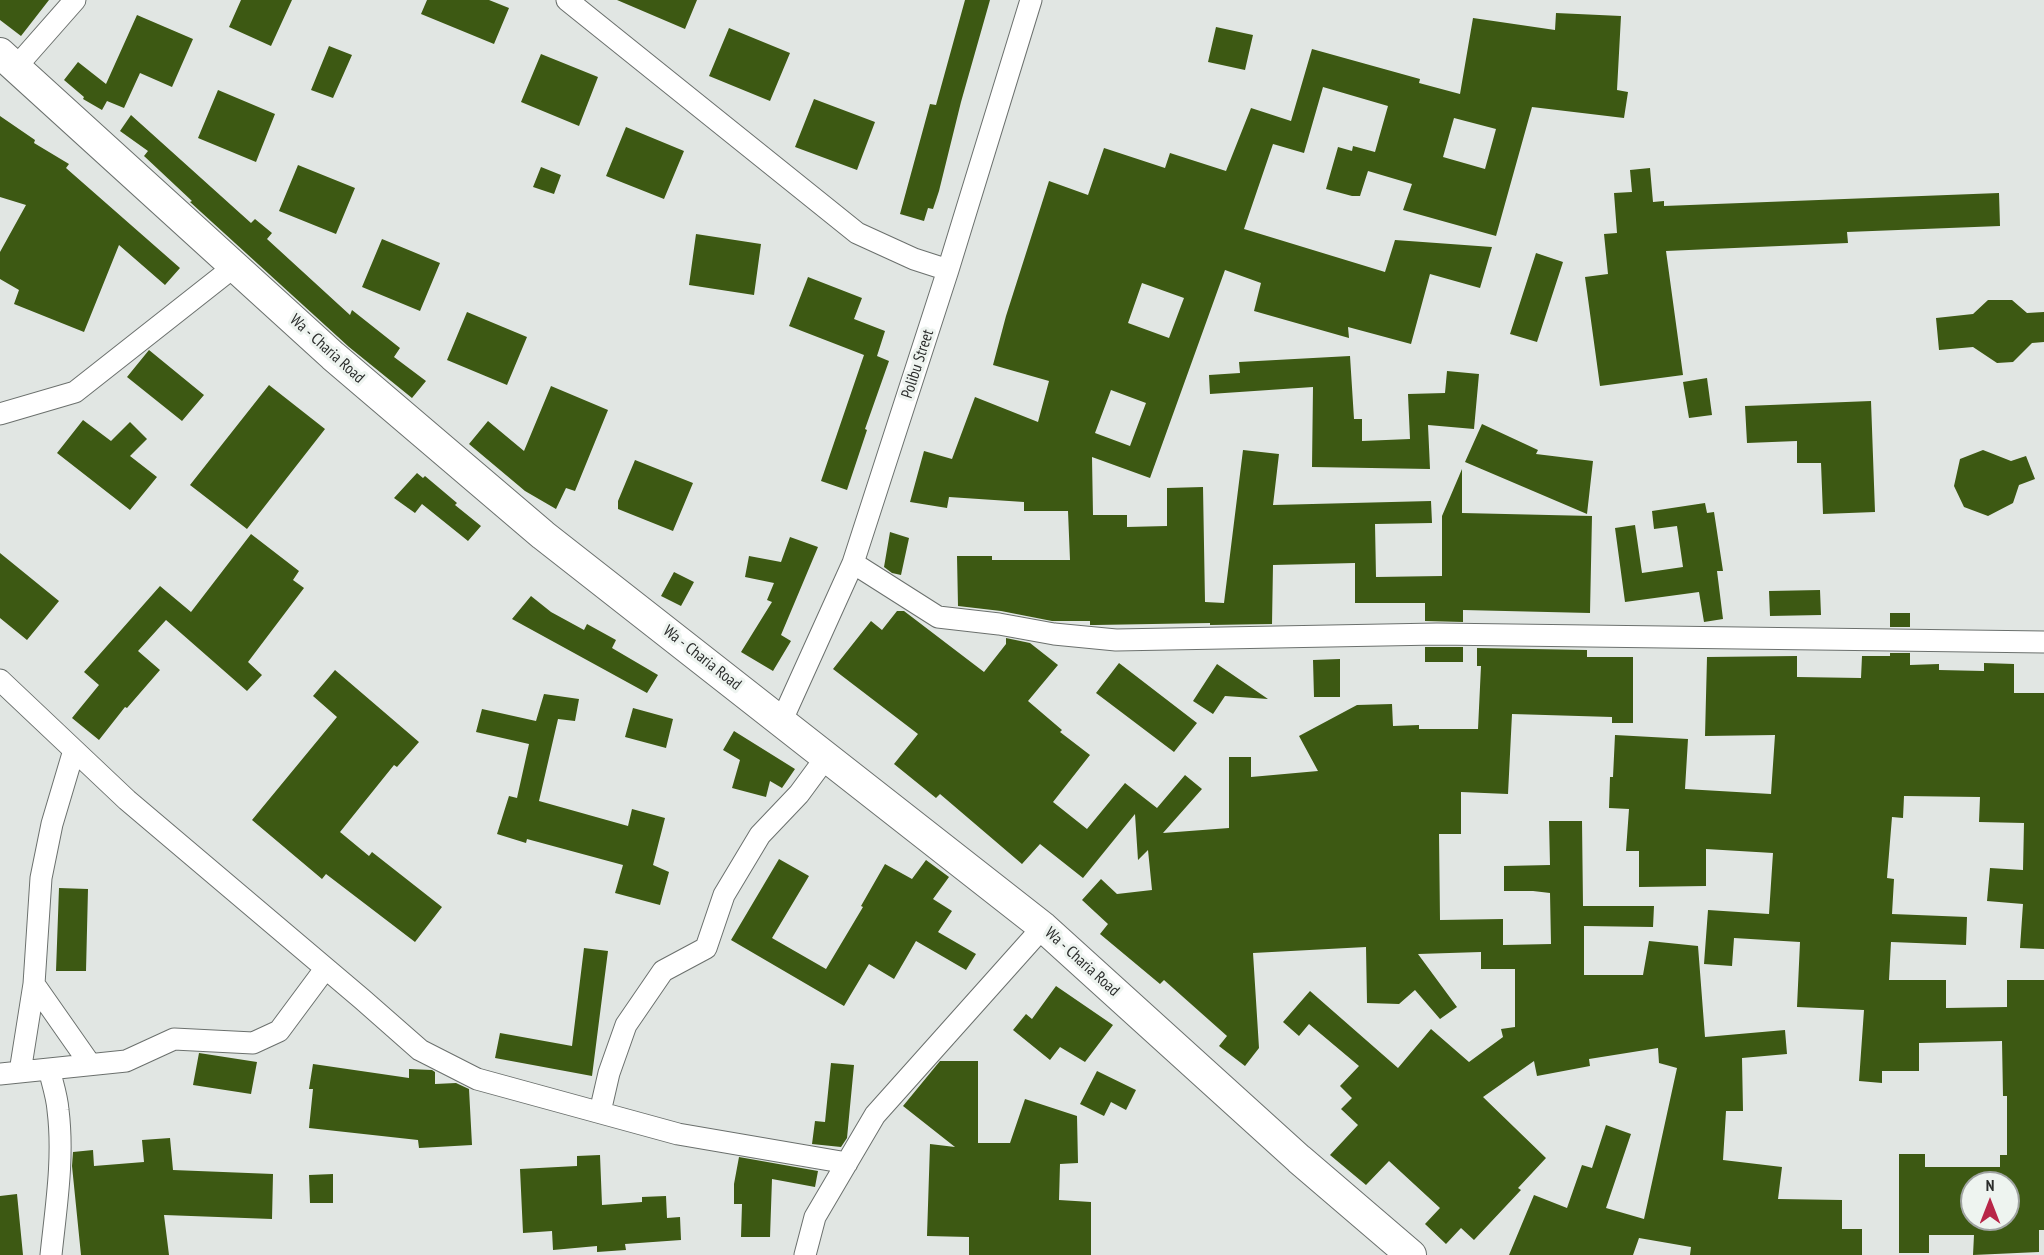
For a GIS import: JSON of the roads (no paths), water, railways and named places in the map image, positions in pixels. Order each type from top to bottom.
[{"type":"street","points":[[8,60],[75,0]]},
{"type":"street","points":[[567,0],[857,233],[914,259],[948,270]]},
{"type":"street","name":"Polibu Street","points":[[782,720],[853,563],[1032,0]]},
{"type":"street","name":"Wa - Charia Road","points":[[8,60],[333,356],[543,535],[782,720],[1043,927],[1299,1160],[1411,1255]]},
{"type":"street","points":[[0,414],[75,392],[235,266]]},
{"type":"street","points":[[853,563],[938,617],[999,624],[1054,634],[1116,640],[1437,634],[2044,642]]},
{"type":"street","points":[[0,680],[127,800],[420,1050],[477,1079],[678,1134],[847,1163]]},
{"type":"street","points":[[74,750],[52,824],[42,878],[34,984],[10,1073],[126,1061],[174,1039],[253,1043],[279,1031],[326,969]]},
{"type":"street","points":[[600,1112],[609,1073],[626,1025],[663,971],[706,948],[724,895],[760,835],[799,794],[827,756]]},
{"type":"street","points":[[805,1255],[815,1217],[875,1115],[1043,927]]},
{"type":"street","points":[[34,984],[90,1064]]},
{"type":"street","points":[[49,1069],[58,1109],[60,1153],[60,1177],[51,1255]]}]
